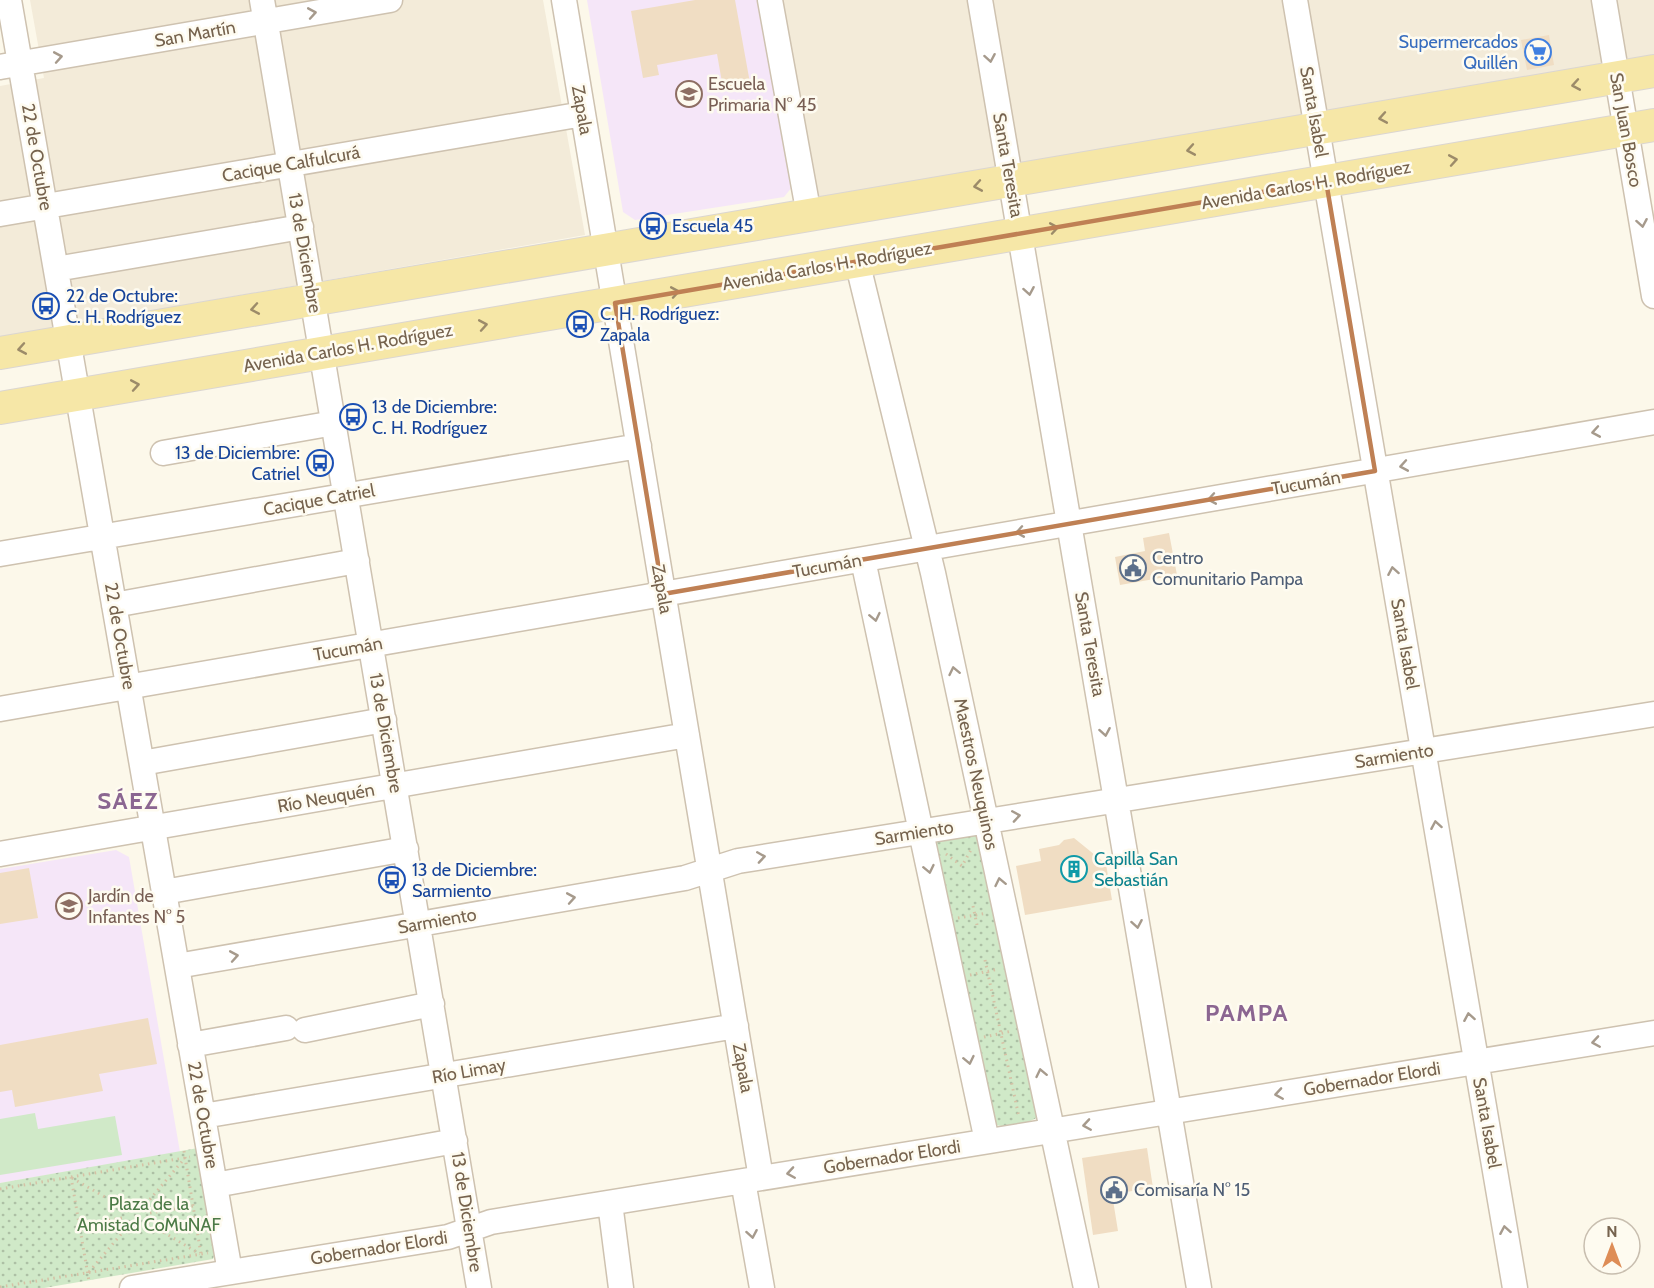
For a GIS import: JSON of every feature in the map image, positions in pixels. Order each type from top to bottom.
[{"type":"main road","points":[[0,353],[1654,71]]},
{"type":"main road","name":"Avenida Carlos H. Rodríguez","points":[[0,408],[1640,128]]},
{"type":"street","name":"22 de Octubre","points":[[9,0],[10,65],[45,206],[230,1272]]},
{"type":"street","name":"San Martín","points":[[10,65],[264,11],[390,0]]},
{"type":"street","name":"Zapala","points":[[564,0],[736,1026],[762,1288]]},
{"type":"street","points":[[770,0],[809,215]]},
{"type":"street","name":"Santa Teresita","points":[[980,0],[1199,1288]]},
{"type":"street","name":"Santa Isabel","points":[[1295,0],[1515,1288]]},
{"type":"street","name":"San Juan Bosco","points":[[1604,0],[1617,78],[1640,128],[1654,296]]},
{"type":"street","name":"13 de Diciembre","points":[[264,11],[480,1288]]},
{"type":"street","name":"Cacique Calfulcurá","points":[[0,213],[583,114]]},
{"type":"street","points":[[56,269],[301,228]]},
{"type":"street","name":"Maestros Neuquinos","points":[[857,261],[927,548],[982,830],[1053,1130],[1086,1288]]},
{"type":"street","name":"Tucumán","points":[[0,709],[1654,422]]},
{"type":"street","points":[[163,453],[334,423]]},
{"type":"street","name":"Cacique Catriel","points":[[0,554],[639,446]]},
{"type":"street","points":[[863,560],[987,1141]]},
{"type":"street","points":[[114,604],[357,561]]},
{"type":"street","name":"Sarmiento","points":[[177,966],[685,878],[738,861],[921,831],[982,830],[1116,800],[1654,714]]},
{"type":"street","points":[[142,763],[384,720]]},
{"type":"street","name":"Río Neuquén","points":[[0,854],[687,735]]},
{"type":"street","points":[[164,892],[406,849]]},
{"type":"street","points":[[190,1045],[296,1029],[432,1004]]},
{"type":"street","name":"Río Limay","points":[[202,1116],[736,1026]]},
{"type":"street","name":"Gobernador Elordi","points":[[132,1288],[448,1237],[491,1222],[1654,1033]]},
{"type":"street","points":[[215,1185],[455,1141]]},
{"type":"street","points":[[610,1203],[621,1288]]},
{"type":"path","points":[[963,872],[962,866],[982,830]]},
{"type":"path","points":[[944,852],[962,866]]},
{"type":"path","points":[[973,906],[977,925]]},
{"type":"path","points":[[949,920],[995,912]]},
{"type":"path","points":[[985,960],[1019,1117]]},
{"type":"path","points":[[962,977],[1006,968]]},
{"type":"path","points":[[975,1039],[1020,1029]]},
{"type":"path","points":[[1010,1119],[1030,1114]]},
{"type":"path","points":[[184,1151],[202,1262]]},
{"type":"path","points":[[0,1189],[209,1154]]},
{"type":"path","points":[[146,1204],[185,1158]]},
{"type":"path","points":[[71,1177],[124,1208]]},
{"type":"path","points":[[71,1177],[89,1281]]},
{"type":"path","points":[[150,1213],[193,1206]]},
{"type":"path","points":[[80,1225],[123,1218]]},
{"type":"path","points":[[148,1223],[200,1254]]},
{"type":"path","points":[[88,1273],[128,1226]]},
{"type":"path","points":[[0,1287],[215,1252]]},
{"type":"highlighted area","points":[[1326,181],[1375,471],[663,594],[615,303]]},
{"type":"shaded area","points":[[30,0],[543,0],[585,235],[0,337],[0,86],[44,78]]},
{"type":"shaded area","name":"Escuela Primaria N° 45","points":[[587,0],[759,0],[792,187],[784,197],[635,220],[623,212]]},
{"type":"shaded area","points":[[776,0],[1654,0],[1654,59],[813,200]]},
{"type":"shaded area","points":[[116,850],[129,857],[180,1152],[0,1183],[0,869]]},
{"type":"green space","points":[[979,835],[1039,1116],[1010,1126],[993,1124],[934,841]]},
{"type":"green space","points":[[35,1113],[38,1129],[115,1116],[122,1155],[0,1175],[0,1119]]},
{"type":"green space","name":"Plaza de la Amistad CoMuNAF","points":[[198,1148],[215,1252],[213,1259],[44,1288],[0,1288],[0,1183]]},
{"type":"building","points":[[695,0],[735,0],[750,83],[723,88],[717,54],[657,65],[659,75],[643,78],[631,11]]},
{"type":"building","name":"Supermercados Quillén","points":[[1549,35],[1554,65],[1527,70],[1521,40]]},
{"type":"building","points":[[1169,533],[1177,575],[1120,585],[1115,557],[1145,551],[1143,538]]},
{"type":"building","points":[[1074,838],[1106,864],[1112,900],[1025,915],[1016,866],[1041,861],[1039,849],[1059,845],[1064,840]]},
{"type":"building","points":[[29,868],[38,918],[0,924],[0,873]]},
{"type":"building","points":[[148,1018],[157,1064],[99,1074],[103,1091],[15,1107],[12,1090],[0,1092],[0,1045]]},
{"type":"building","name":"Comisaría N° 15","points":[[1147,1148],[1153,1188],[1112,1194],[1118,1231],[1093,1235],[1082,1158]]},
{"type":"place","name":"Supermercados Quillén","points":[[1538,52]]},
{"type":"place","name":"Escuela Primaria N° 45","points":[[689,94]]},
{"type":"place","name":"Escuela 45","points":[[653,226]]},
{"type":"place","name":"22 de Octubre: C. H. Rodríguez","points":[[46,306]]},
{"type":"place","name":"C. H. Rodríguez: Zapala","points":[[580,324]]},
{"type":"place","name":"13 de Diciembre: C. H. Rodríguez","points":[[353,417]]},
{"type":"place","name":"13 de Diciembre: Catriel","points":[[320,463]]},
{"type":"place","name":"Centro Comunitario Pampa","points":[[1133,568]]},
{"type":"place","name":"Capilla San Sebastián","points":[[1074,869]]},
{"type":"place","name":"13 de Diciembre: Sarmiento","points":[[392,880]]},
{"type":"place","name":"Jardín de Infantes N° 5","points":[[69,906]]},
{"type":"place","name":"Comisaría N° 15","points":[[1114,1190]]},
{"type":"district","name":"SÁEZ","points":[[128,801]]},
{"type":"district","name":"PAMPA","points":[[1247,1013]]}]
